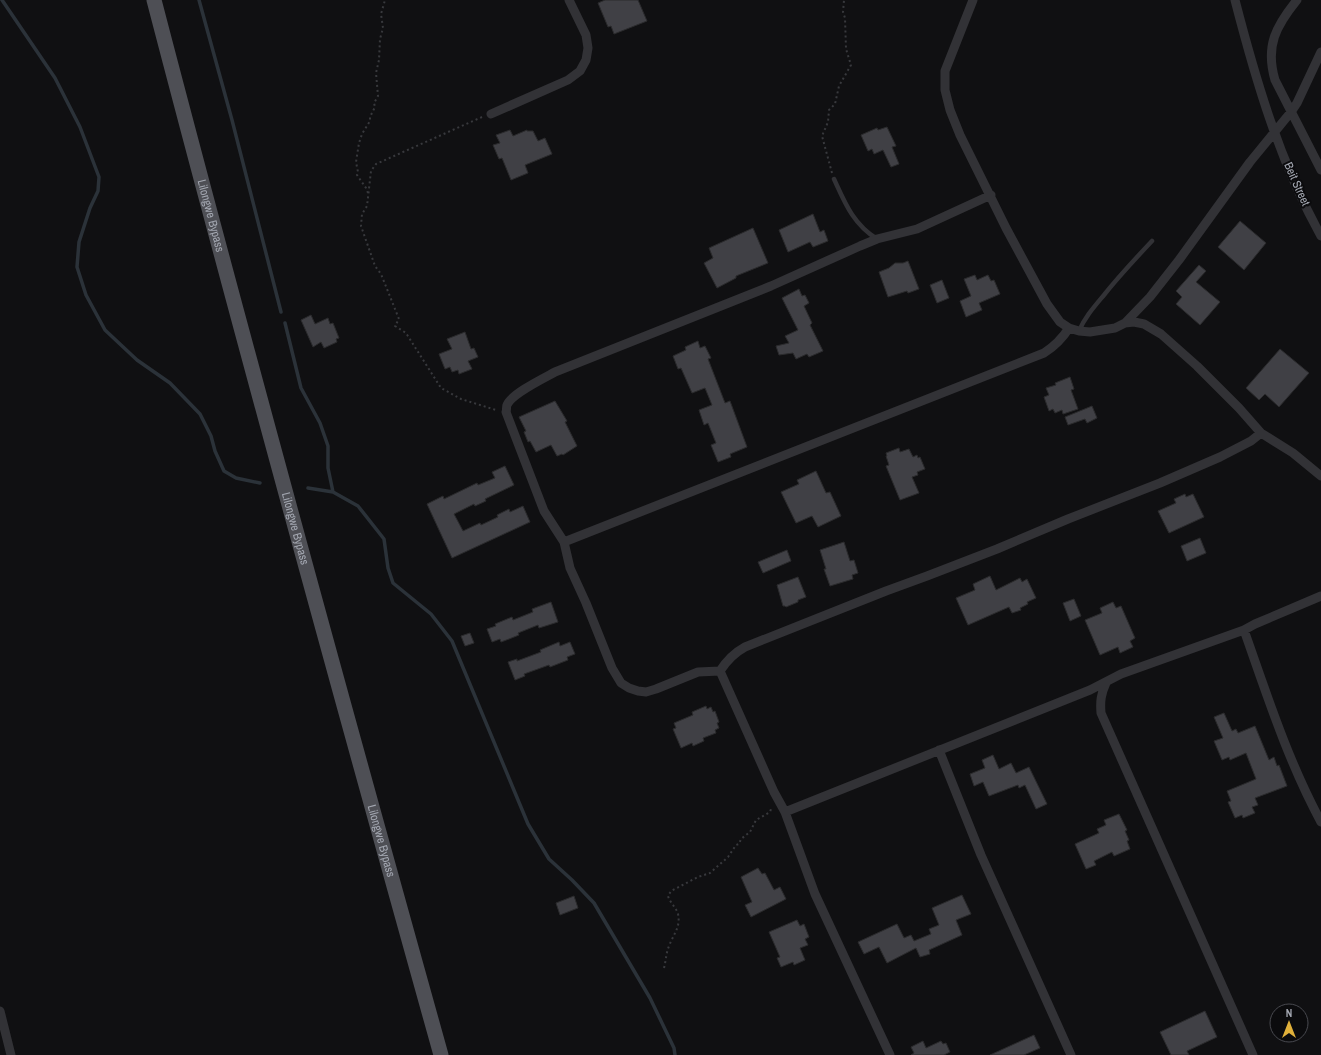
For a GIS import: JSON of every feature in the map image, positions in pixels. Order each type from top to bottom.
[{"type":"main road","name":"Lilongwe Bypass","points":[[154,0],[188,132],[363,777],[441,1055]]},
{"type":"street","points":[[491,114],[568,80],[580,71],[586,60],[588,48],[586,35],[570,0]]},
{"type":"street","points":[[973,0],[945,71],[945,90],[950,110],[960,135],[1006,228],[1047,304],[1060,322],[1069,328],[1090,332],[1115,328],[1125,323],[1134,322],[1144,324],[1161,334],[1197,366],[1239,408],[1261,433],[1293,453],[1321,476]]},
{"type":"street","name":"Beit Street","points":[[1235,0],[1274,132],[1298,190],[1321,236]]},
{"type":"street","points":[[1297,0],[1282,20],[1274,35],[1271,52],[1271,67],[1275,80],[1321,170]]},
{"type":"street","points":[[1125,323],[1150,296],[1179,260],[1250,162],[1297,104],[1321,52]]},
{"type":"street","points":[[720,671],[698,672],[646,692],[629,688],[621,683],[612,668],[570,568],[564,542],[544,511],[506,412],[508,404],[516,395],[555,372],[771,286],[877,239],[917,230],[991,195]]},
{"type":"street","points":[[564,542],[1044,352],[1054,347],[1063,338],[1069,328]]},
{"type":"street","points":[[720,671],[725,662],[745,647],[997,549],[1068,518],[1160,483],[1220,457],[1251,441],[1261,433]]},
{"type":"street","points":[[785,812],[1106,683],[1121,674],[1244,630],[1321,596]]},
{"type":"street","points":[[1244,630],[1281,734],[1309,799],[1321,822]]},
{"type":"street","points":[[720,671],[774,792],[785,812],[815,894],[890,1055]]},
{"type":"street","points":[[1106,683],[1102,692],[1100,703],[1101,713],[1253,1055]]},
{"type":"street","points":[[939,750],[981,855],[1071,1055]]},
{"type":"street","points":[[0,1011],[11,1055]]},
{"type":"lane","points":[[834,179],[850,212],[866,232],[877,239]]},
{"type":"lane","points":[[1079,331],[1083,321],[1106,292],[1152,241]]},
{"type":"path","points":[[369,194],[357,175],[358,172],[356,162],[359,143],[362,134],[370,121],[370,117],[375,107],[374,103],[378,96],[376,73],[379,60],[380,39],[383,28],[381,14],[385,0]]},
{"type":"path","points":[[834,179],[822,136],[828,122],[829,110],[835,104],[839,86],[851,65],[846,49],[845,18],[843,12],[844,0]]},
{"type":"path","points":[[491,114],[376,164],[371,171],[367,206],[362,214],[361,226],[375,266],[381,274],[399,319],[395,326],[406,332],[441,388],[461,399],[506,412]]},
{"type":"path","points":[[664,968],[669,946],[676,934],[679,924],[679,916],[676,907],[670,901],[668,896],[670,891],[698,877],[710,873],[728,857],[736,845],[739,844],[741,839],[750,832],[756,820],[770,812],[774,792]]},
{"type":"building","points":[[605,0],[638,0],[647,21],[614,34],[611,26],[608,27],[598,3]]},
{"type":"building","points":[[887,127],[896,146],[892,147],[899,164],[891,167],[883,150],[874,154],[872,149],[868,151],[861,135],[877,128],[878,130]]},
{"type":"building","points":[[510,130],[513,136],[527,130],[533,131],[538,141],[545,138],[552,154],[525,165],[528,173],[511,180],[502,158],[499,159],[493,145],[500,143],[496,135]]},
{"type":"building","points":[[813,214],[820,232],[824,230],[828,241],[813,247],[810,242],[788,252],[779,230]]},
{"type":"building","points":[[1240,221],[1266,243],[1244,270],[1218,247]]},
{"type":"building","points":[[753,228],[768,263],[736,276],[736,278],[717,288],[704,263],[713,258],[709,248]]},
{"type":"building","points":[[908,261],[919,289],[888,297],[879,272],[889,268],[895,263],[903,263]]},
{"type":"building","points":[[1199,265],[1206,271],[1196,282],[1220,302],[1200,325],[1176,304],[1182,297],[1176,291]]},
{"type":"building","points":[[975,275],[977,280],[988,275],[991,281],[994,280],[1000,294],[979,303],[982,310],[966,317],[960,301],[971,296],[964,279]]},
{"type":"building","points":[[942,280],[949,298],[937,303],[930,285]]},
{"type":"building","points":[[799,289],[802,296],[805,295],[809,303],[804,306],[812,323],[810,325],[823,351],[809,357],[807,354],[796,359],[793,353],[779,355],[776,346],[789,343],[785,336],[798,330],[782,298]]},
{"type":"building","points":[[311,315],[315,324],[328,318],[330,324],[333,323],[339,338],[336,339],[337,342],[324,348],[321,342],[313,347],[301,320]]},
{"type":"building","points":[[465,332],[471,349],[474,348],[478,357],[468,361],[472,369],[459,374],[458,370],[452,372],[450,367],[445,369],[439,354],[452,349],[447,339]]},
{"type":"building","points":[[698,341],[700,348],[705,346],[711,358],[708,359],[725,403],[730,401],[747,447],[730,454],[731,457],[718,462],[711,445],[716,443],[708,423],[704,425],[699,410],[712,405],[705,388],[692,393],[681,368],[678,369],[673,356],[686,350],[685,347]]},
{"type":"building","points":[[1280,349],[1309,373],[1279,407],[1265,394],[1259,400],[1246,388]]},
{"type":"building","points":[[1070,377],[1074,389],[1071,390],[1078,409],[1063,414],[1062,410],[1055,413],[1053,409],[1049,411],[1044,397],[1049,395],[1046,388],[1056,385],[1055,383]]},
{"type":"building","points":[[555,401],[567,421],[565,422],[577,446],[563,455],[557,456],[551,445],[536,452],[530,441],[528,442],[524,432],[526,431],[519,417]]},
{"type":"building","points":[[1092,406],[1097,418],[1087,423],[1085,419],[1068,425],[1065,417]]},
{"type":"building","points":[[899,448],[900,452],[909,449],[913,457],[917,455],[918,458],[920,457],[925,469],[917,472],[918,475],[912,477],[919,493],[900,500],[886,466],[889,465],[886,453]]},
{"type":"building","points":[[505,466],[514,485],[485,499],[486,501],[475,506],[474,504],[454,514],[463,531],[498,517],[497,515],[509,509],[510,512],[523,506],[530,522],[452,558],[427,504],[443,496],[444,499],[477,483],[478,485],[495,478],[492,472]]},
{"type":"building","points":[[816,471],[826,493],[830,492],[841,516],[818,527],[812,516],[796,523],[781,492],[799,484],[797,480]]},
{"type":"building","points":[[1185,494],[1186,497],[1193,494],[1204,517],[1169,533],[1158,511],[1176,503],[1174,499]]},
{"type":"building","points":[[1200,538],[1206,553],[1187,561],[1181,546]]},
{"type":"building","points":[[844,542],[850,561],[854,560],[858,573],[852,575],[853,579],[830,586],[824,569],[826,569],[820,550]]},
{"type":"building","points":[[787,550],[791,561],[763,573],[758,562]]},
{"type":"building","points":[[990,576],[996,590],[1020,578],[1022,582],[1027,579],[1036,598],[1027,602],[1028,604],[1020,608],[1021,610],[1012,613],[1009,607],[968,625],[956,598],[975,590],[973,584]]},
{"type":"building","points":[[798,577],[806,597],[786,607],[783,606],[777,585]]},
{"type":"building","points":[[1074,599],[1081,616],[1070,621],[1063,603]]},
{"type":"building","points":[[551,602],[558,622],[539,628],[538,625],[501,642],[500,639],[492,642],[487,629],[512,617],[513,620],[533,612],[532,609]]},
{"type":"building","points":[[1113,602],[1116,608],[1121,606],[1135,638],[1130,641],[1133,647],[1120,653],[1118,647],[1100,655],[1085,620],[1102,613],[1100,608]]},
{"type":"building","points":[[470,633],[474,643],[465,646],[461,636]]},
{"type":"building","points":[[559,642],[560,646],[570,642],[575,654],[567,657],[568,660],[550,667],[549,665],[524,674],[525,676],[515,680],[508,662],[517,659],[517,661],[541,652],[540,650]]},
{"type":"building","points":[[706,706],[707,709],[711,707],[713,712],[715,711],[719,722],[717,723],[719,728],[715,730],[716,733],[703,738],[704,741],[693,746],[692,743],[681,748],[673,729],[676,728],[674,723],[693,715],[692,712]]},
{"type":"building","points":[[1224,713],[1232,731],[1236,729],[1238,733],[1255,726],[1269,760],[1274,757],[1277,766],[1279,765],[1287,786],[1255,798],[1258,805],[1252,807],[1255,813],[1243,818],[1242,815],[1235,818],[1228,802],[1231,801],[1227,791],[1256,779],[1246,753],[1230,760],[1229,757],[1222,760],[1214,741],[1223,738],[1214,717]]},
{"type":"building","points":[[993,755],[999,769],[1011,763],[1016,773],[1029,767],[1047,804],[1036,809],[1025,785],[1019,788],[1018,785],[989,796],[983,782],[974,786],[970,774],[985,768],[982,760]]},
{"type":"building","points":[[1119,814],[1127,830],[1125,831],[1129,840],[1127,841],[1130,849],[1114,856],[1112,852],[1094,861],[1096,865],[1086,869],[1075,844],[1099,833],[1097,829],[1106,825],[1104,820]]},
{"type":"building","points":[[758,868],[762,874],[765,873],[774,890],[780,887],[786,899],[751,917],[745,905],[752,902],[741,877]]},
{"type":"building","points":[[962,895],[971,914],[956,920],[962,935],[929,950],[930,954],[920,957],[916,948],[887,963],[879,947],[864,954],[858,942],[897,924],[904,938],[911,935],[914,941],[931,934],[929,929],[939,925],[932,908]]},
{"type":"building","points":[[574,896],[578,908],[560,915],[556,903]]},
{"type":"building","points":[[797,920],[800,926],[804,924],[809,937],[805,939],[808,945],[800,948],[805,960],[794,965],[793,962],[781,967],[777,958],[780,957],[769,932]]},
{"type":"building","points":[[1205,1011],[1217,1037],[1187,1051],[1189,1055],[1171,1055],[1160,1032]]},
{"type":"building","points":[[1034,1035],[1040,1048],[1024,1055],[990,1055]]},
{"type":"building","points":[[923,1041],[926,1048],[941,1041],[943,1044],[946,1043],[950,1052],[944,1055],[911,1055],[914,1053],[911,1047]]},
{"type":"waterway","points":[[2,0],[55,78],[80,127],[99,177],[98,191],[90,208],[79,242],[77,267],[86,295],[105,330],[137,360],[170,383],[200,414],[211,436],[215,451],[224,471],[236,478],[260,483]]},
{"type":"waterway","points":[[199,0],[232,120],[281,312]]},
{"type":"waterway","points":[[285,323],[301,388],[320,423],[328,446],[328,468],[333,492]]},
{"type":"waterway","points":[[308,488],[333,492],[358,506],[384,539],[388,568],[393,583],[431,614],[452,641],[528,824],[549,859],[594,903],[650,998],[674,1048],[675,1055]]}]
